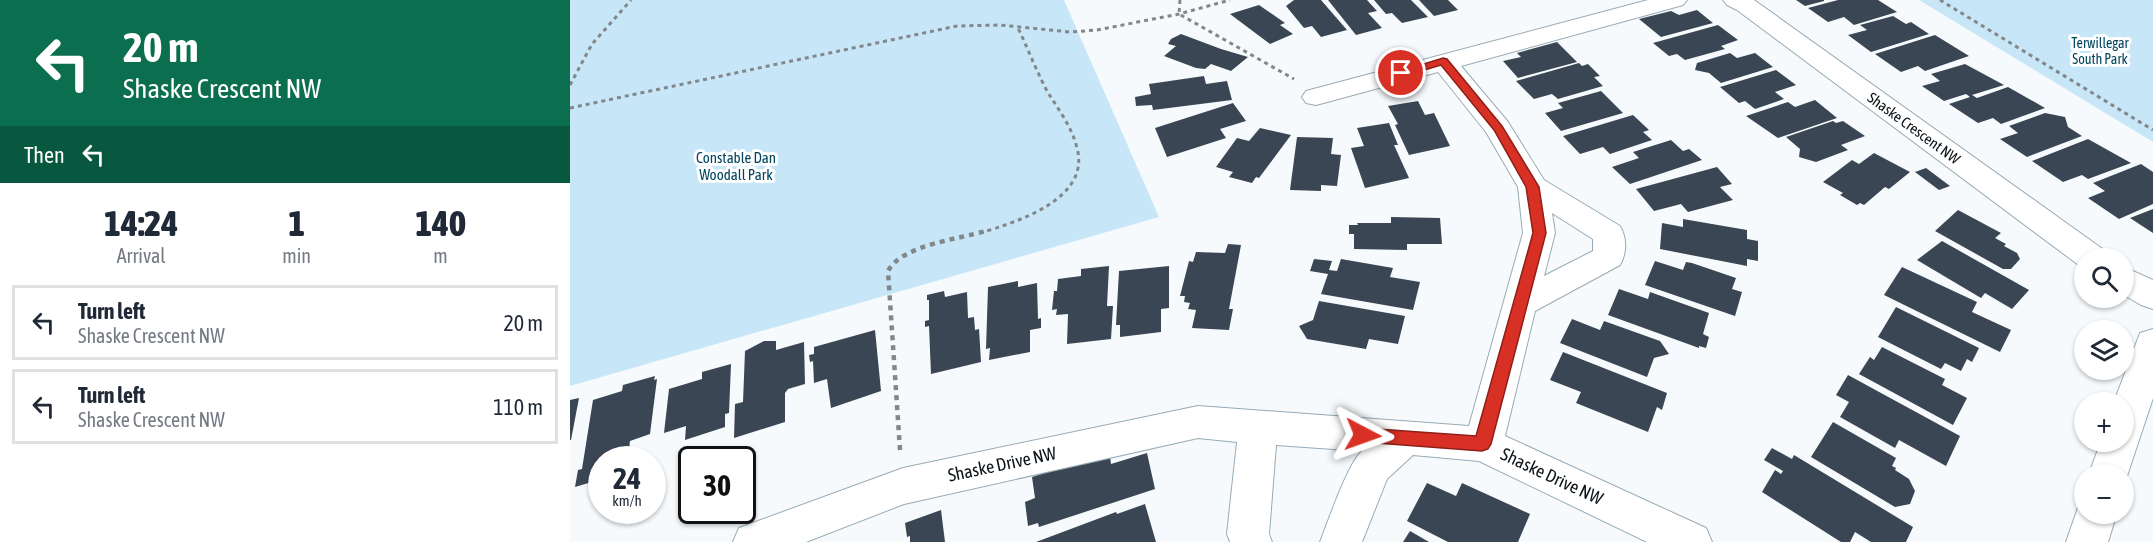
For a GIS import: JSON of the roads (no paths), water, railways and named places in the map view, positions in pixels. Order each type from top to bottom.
[{"type":"street","points":[[1316,97],[1675,0]]},
{"type":"street","name":"Shaske Crescent NW","points":[[1735,0],[1745,5],[2078,248]]},
{"type":"street","points":[[1443,61],[1498,128],[1533,187],[1539,233],[1482,444]]},
{"type":"street","points":[[1521,303],[1609,257],[1609,234],[1533,187]]},
{"type":"street","points":[[2134,285],[2153,296]]},
{"type":"street","points":[[2134,399],[2153,343]]},
{"type":"street","name":"Shaske Drive NW","points":[[754,542],[903,486],[1198,422],[1482,444],[1691,542]]},
{"type":"street","points":[[1251,542],[1249,522],[1258,427]]},
{"type":"street","points":[[1341,542],[1371,468],[1405,438]]},
{"type":"street","points":[[2086,542],[2092,524]]},
{"type":"park label","name":"Terwillegar South Park","points":[[2100,52]]},
{"type":"park label","name":"Constable Dan Woodall Park","points":[[736,166]]}]
